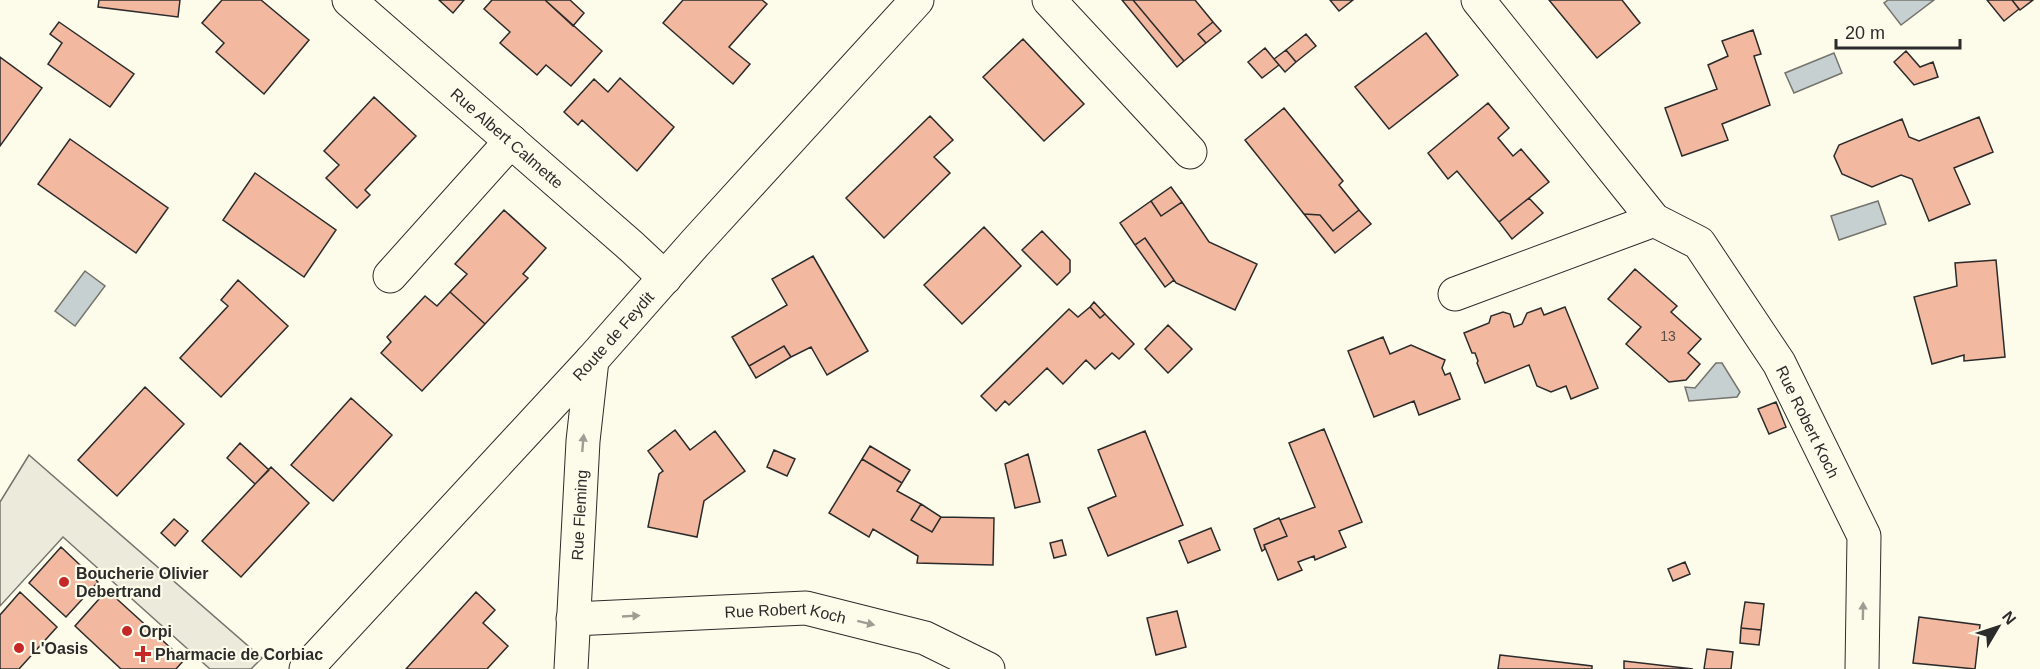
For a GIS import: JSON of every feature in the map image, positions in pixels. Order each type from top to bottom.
[{"type":"street","name":"Rue Albert Calmette","points":[[349,0],[665,278]]},
{"type":"street","name":"Route de Feydit","points":[[306,669],[592,360],[917,0]]},
{"type":"street","points":[[1049,0],[1190,152]]},
{"type":"street","name":"Rue Robert Koch","points":[[1478,0],[1654,220],[1699,243],[1779,363],[1864,536],[1862,669]]},
{"type":"street","points":[[390,276],[511,141]]},
{"type":"street","points":[[1455,294],[1654,220]]},
{"type":"street","name":"Rue Fleming","points":[[571,669],[583,441],[592,360]]},
{"type":"street","name":"Rue Robert Koch","points":[[573,619],[806,608],[925,638],[988,669]]},
{"type":"shaded area","points":[[1888,0],[1934,0],[1901,25],[1884,3]]},
{"type":"shaded area","points":[[1834,53],[1842,73],[1794,93],[1785,73]]},
{"type":"shaded area","points":[[1878,201],[1886,224],[1839,240],[1831,216]]},
{"type":"shaded area","points":[[85,271],[105,286],[75,326],[55,311]]},
{"type":"shaded area","points":[[1716,363],[1722,363],[1740,392],[1737,397],[1689,401],[1685,387],[1695,388]]},
{"type":"shaded area","points":[[29,455],[262,658],[251,669],[210,669],[63,537],[0,606],[0,502]]},
{"type":"building","points":[[99,0],[180,0],[178,17],[98,7]]},
{"type":"building","points":[[222,0],[261,0],[309,40],[264,94],[216,52],[224,43],[202,23]]},
{"type":"building","points":[[439,0],[464,0],[453,13]]},
{"type":"building","points":[[492,0],[545,0],[602,51],[571,86],[546,65],[537,75],[500,43],[510,32],[484,9]]},
{"type":"building","points":[[545,0],[570,0],[584,13],[573,26]]},
{"type":"building","points":[[683,0],[762,0],[767,4],[729,47],[750,64],[733,84],[663,23]]},
{"type":"building","points":[[1122,0],[1133,0],[1184,61],[1177,67]]},
{"type":"building","points":[[1133,0],[1195,0],[1213,22],[1198,34],[1206,43],[1184,61]]},
{"type":"building","points":[[1330,0],[1353,0],[1339,11]]},
{"type":"building","points":[[1549,0],[1622,0],[1640,23],[1597,58]]},
{"type":"building","points":[[1987,0],[2012,0],[2019,9],[2004,21]]},
{"type":"building","points":[[2012,0],[2033,0],[2020,10]]},
{"type":"building","points":[[59,22],[134,74],[110,107],[48,64],[62,43],[50,34]]},
{"type":"building","points":[[1213,22],[1221,31],[1206,43],[1198,34]]},
{"type":"building","points":[[1753,30],[1761,54],[1754,56],[1770,105],[1722,124],[1728,140],[1682,156],[1665,108],[1717,89],[1708,65],[1728,56],[1722,41]]},
{"type":"building","points":[[1426,33],[1458,75],[1389,129],[1355,87]]},
{"type":"building","points":[[1306,34],[1316,46],[1296,62],[1286,50]]},
{"type":"building","points":[[1023,39],[1084,104],[1044,141],[983,77]]},
{"type":"building","points":[[1265,48],[1279,65],[1262,78],[1248,62]]},
{"type":"building","points":[[1286,50],[1296,62],[1285,72],[1274,59]]},
{"type":"building","points":[[1906,51],[1920,67],[1933,62],[1938,77],[1914,85],[1894,62]]},
{"type":"building","points":[[0,57],[42,88],[0,146]]},
{"type":"building","points":[[620,78],[674,127],[637,171],[582,120],[578,125],[564,112],[594,79],[608,92]]},
{"type":"building","points":[[374,97],[416,136],[365,190],[370,195],[357,208],[326,178],[339,165],[324,151]]},
{"type":"building","points":[[1488,103],[1509,128],[1498,138],[1513,156],[1521,149],[1549,182],[1499,222],[1457,171],[1448,179],[1428,153]]},
{"type":"building","points":[[1284,108],[1343,181],[1339,185],[1359,210],[1333,231],[1320,215],[1304,214],[1245,140]]},
{"type":"building","points":[[930,116],[953,140],[934,157],[950,173],[884,238],[846,198]]},
{"type":"building","points":[[1979,117],[1993,152],[1954,168],[1970,204],[1929,221],[1912,179],[1901,175],[1872,187],[1842,174],[1834,156],[1839,145],[1902,119],[1909,137],[1919,141]]},
{"type":"building","points":[[70,139],[168,208],[136,253],[38,184]]},
{"type":"building","points":[[255,173],[336,230],[304,277],[223,220]]},
{"type":"building","points":[[1171,187],[1182,202],[1161,216],[1151,201]]},
{"type":"building","points":[[1529,198],[1543,213],[1512,239],[1499,222]]},
{"type":"building","points":[[1151,201],[1161,216],[1182,202],[1209,242],[1257,264],[1235,310],[1176,283],[1145,238],[1135,245],[1120,223]]},
{"type":"building","points":[[504,210],[546,248],[523,274],[528,278],[485,324],[450,292],[467,274],[455,264]]},
{"type":"building","points":[[1359,210],[1371,224],[1335,253],[1304,214],[1320,215],[1333,231]]},
{"type":"building","points":[[984,227],[1021,266],[962,324],[924,285]]},
{"type":"building","points":[[1042,231],[1070,260],[1070,272],[1057,285],[1022,250]]},
{"type":"building","points":[[1145,238],[1174,280],[1165,287],[1135,245]]},
{"type":"building","points":[[813,256],[868,351],[827,375],[811,347],[791,357],[784,346],[749,366],[732,337],[787,305],[772,279]]},
{"type":"building","points":[[1996,260],[2005,357],[1964,361],[1964,355],[1932,364],[1914,297],[1957,286],[1955,263]]},
{"type":"building","points":[[1635,269],[1677,306],[1671,312],[1701,339],[1688,353],[1700,364],[1686,380],[1669,382],[1626,344],[1641,327],[1608,299]]},
{"type":"building","points":[[238,280],[288,326],[221,397],[180,358],[228,306],[221,300]]},
{"type":"building","points":[[450,292],[485,324],[422,391],[381,353],[391,342],[387,337],[425,296],[437,306]]},
{"type":"building","points":[[1094,302],[1105,314],[1100,318],[1090,307]]},
{"type":"building","points":[[1090,307],[1100,318],[1105,314],[1134,344],[1119,359],[1112,353],[1095,369],[1086,360],[1063,384],[1047,368],[1009,405],[1005,401],[996,411],[981,396],[1069,309],[1078,317]]},
{"type":"building","points":[[1565,307],[1598,388],[1571,399],[1566,386],[1551,392],[1537,386],[1529,365],[1485,383],[1475,353],[1472,353],[1464,333],[1489,323],[1491,316],[1503,312],[1510,314],[1514,327],[1522,324],[1527,313],[1541,308],[1544,315]]},
{"type":"building","points":[[1168,325],[1192,349],[1168,373],[1145,349]]},
{"type":"building","points":[[1383,337],[1390,354],[1411,345],[1445,360],[1442,368],[1445,375],[1450,373],[1460,399],[1419,415],[1414,401],[1374,417],[1348,351]]},
{"type":"building","points":[[784,346],[791,357],[756,378],[749,366]]},
{"type":"building","points":[[145,387],[184,424],[117,496],[78,460]]},
{"type":"building","points":[[351,398],[392,435],[333,501],[291,465]]},
{"type":"building","points":[[1776,402],[1786,427],[1769,434],[1758,409]]},
{"type":"building","points":[[1324,429],[1362,522],[1339,531],[1346,547],[1315,560],[1314,556],[1298,562],[1302,570],[1278,580],[1264,545],[1287,536],[1280,520],[1315,507],[1289,443]]},
{"type":"building","points":[[675,430],[690,450],[715,431],[745,471],[704,501],[697,537],[648,527],[659,474],[663,471],[648,451]]},
{"type":"building","points":[[1145,431],[1183,525],[1108,556],[1088,508],[1116,496],[1098,450]]},
{"type":"building","points":[[240,443],[269,470],[255,484],[227,458]]},
{"type":"building","points":[[870,446],[910,470],[902,483],[862,459]]},
{"type":"building","points":[[774,450],[795,459],[787,476],[767,467]]},
{"type":"building","points":[[1028,454],[1040,502],[1015,508],[1005,464]]},
{"type":"building","points":[[862,459],[902,483],[897,491],[921,504],[911,520],[932,532],[941,517],[994,518],[993,565],[917,563],[918,556],[873,529],[869,537],[829,513]]},
{"type":"building","points":[[271,467],[309,503],[241,577],[202,541]]},
{"type":"building","points":[[921,504],[941,517],[932,532],[911,520]]},
{"type":"building","points":[[1279,518],[1287,536],[1264,545],[1265,549],[1262,551],[1254,529]]},
{"type":"building","points":[[174,519],[188,531],[175,546],[161,533]]},
{"type":"building","points":[[1211,528],[1220,550],[1188,563],[1179,541]]},
{"type":"building","points":[[1062,540],[1066,555],[1054,558],[1050,543]]},
{"type":"building","name":"Boucherie Olivier Debertrand","points":[[61,547],[98,582],[66,617],[29,583]]},
{"type":"building","points":[[1685,562],[1690,574],[1673,581],[1668,569]]},
{"type":"building","points":[[107,590],[184,660],[176,669],[121,669],[75,626]]},
{"type":"building","name":"L'Oasis","points":[[20,592],[57,627],[19,669],[0,669],[0,615]]},
{"type":"building","points":[[476,592],[495,610],[483,623],[508,646],[487,669],[406,669]]},
{"type":"building","points":[[1745,602],[1764,604],[1761,630],[1741,628]]},
{"type":"building","points":[[1177,611],[1186,647],[1156,655],[1147,618]]},
{"type":"building","points":[[1919,617],[1980,625],[1975,669],[1913,663]]},
{"type":"building","points":[[1741,628],[1761,630],[1759,645],[1740,643]]},
{"type":"building","points":[[1707,649],[1733,652],[1731,669],[1704,669]]},
{"type":"building","points":[[1500,655],[1592,666],[1592,669],[1498,669]]},
{"type":"building","points":[[1624,661],[1693,669],[1624,669]]},
{"type":"place","name":"Boucherie Olivier Debertrand","points":[[64,582]]},
{"type":"place","name":"Orpi","points":[[127,631]]},
{"type":"place","name":"L'Oasis","points":[[19,648]]},
{"type":"place","name":"Pharmacie de Corbiac","points":[[143,654]]}]
